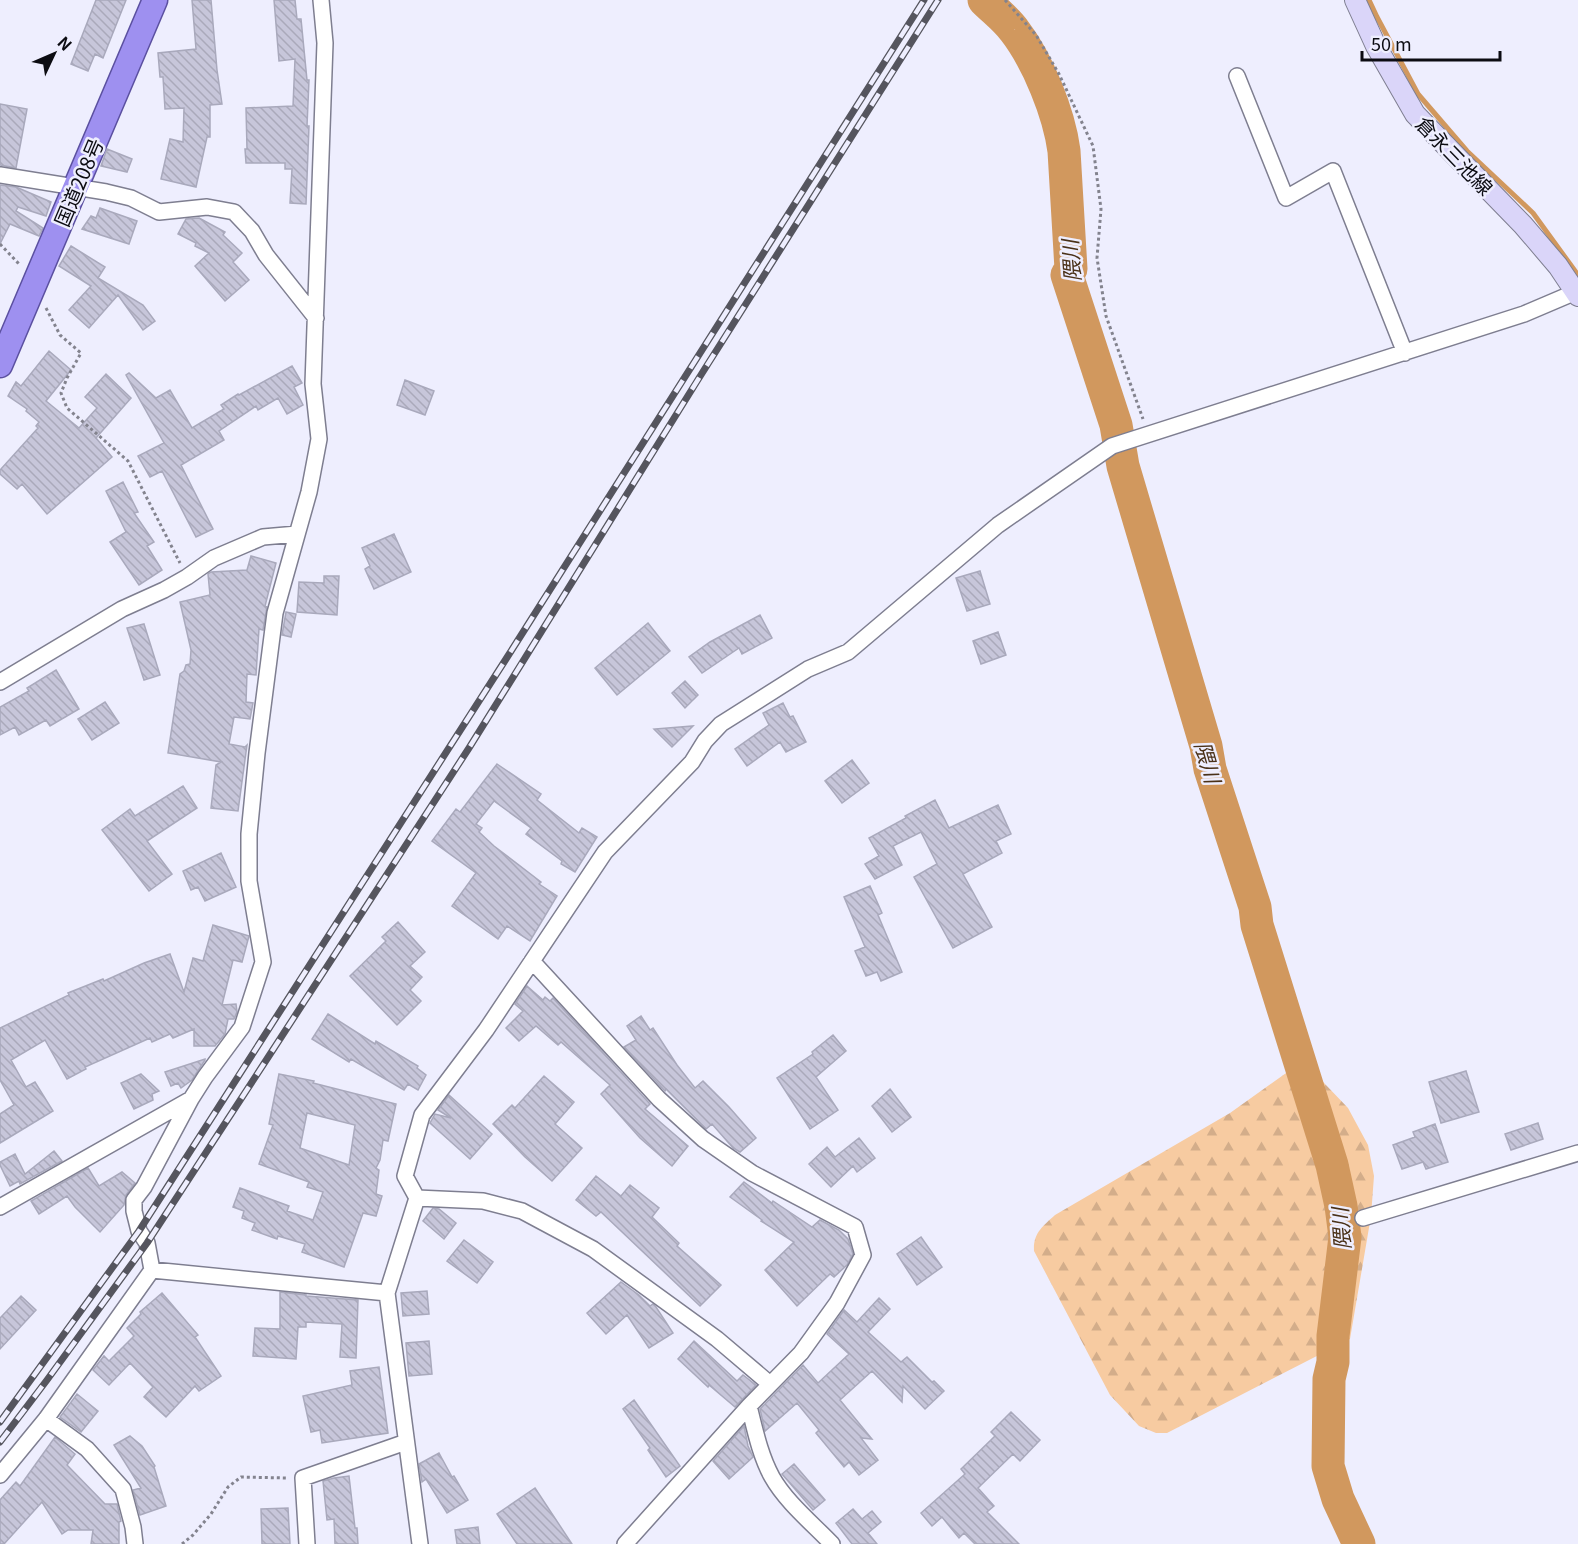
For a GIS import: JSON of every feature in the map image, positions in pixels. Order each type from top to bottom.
[{"type":"highway","name":"国道208号","points":[[0,365],[155,0]]},
{"type":"main road","name":"倉永三池線","points":[[1355,0],[1376,46],[1414,114],[1523,225],[1558,266],[1577,293]]},
{"type":"street","points":[[0,1475],[46,1419],[152,1270],[147,1244],[139,1231],[134,1200],[144,1187],[191,1099],[242,1027],[263,962],[249,881],[249,834],[257,753],[274,613],[309,492],[319,439],[313,384],[325,43],[321,0]]},
{"type":"street","points":[[1236,76],[1286,198],[1333,171],[1405,353]]},
{"type":"street","points":[[0,175],[106,192],[131,198],[159,212],[207,207],[234,212],[252,231],[266,255],[316,318]]},
{"type":"street","points":[[420,1544],[387,1293],[417,1198],[405,1176],[422,1115],[486,1030],[605,852],[692,762],[705,741],[721,724],[808,669],[848,652],[998,525],[1112,446],[1524,314],[1577,293]]},
{"type":"street","points":[[0,682],[122,609],[187,577],[214,558],[263,537],[297,534]]},
{"type":"street","points":[[532,961],[659,1099],[703,1139],[752,1173],[855,1227],[863,1255],[837,1303],[801,1353],[749,1406],[625,1544]]},
{"type":"street","points":[[0,1207],[191,1099]]},
{"type":"street","points":[[1363,1218],[1578,1153]]},
{"type":"street","points":[[417,1198],[483,1201],[522,1211],[553,1227],[593,1249],[717,1339],[770,1384]]},
{"type":"street","points":[[152,1270],[387,1293]]},
{"type":"street","points":[[749,1406],[758,1442],[772,1476],[782,1492],[832,1544]]},
{"type":"street","points":[[46,1419],[87,1449],[123,1489],[134,1527],[135,1544]]},
{"type":"street","points":[[307,1544],[303,1478],[406,1442]]},
{"type":"path","points":[[1005,0],[1036,35],[1059,74],[1093,146],[1101,209],[1097,258],[1106,316],[1149,435]]},
{"type":"path","points":[[0,244],[19,263],[34,285],[60,335],[81,353],[61,393],[67,408],[128,461],[187,577]]},
{"type":"path","points":[[182,1544],[211,1514],[228,1487],[241,1478],[303,1478]]},
{"type":"green space","points":[[1303,1061],[1348,1108],[1368,1145],[1374,1176],[1371,1216],[1350,1339],[1167,1433],[1156,1433],[1139,1426],[1110,1395],[1034,1251],[1035,1239],[1043,1226],[1055,1215],[1230,1113]]},
{"type":"building","points":[[96,0],[126,0],[103,58],[95,54],[88,71],[71,64]]},
{"type":"building","points":[[192,0],[211,0],[222,104],[210,105],[210,137],[207,137],[196,187],[161,179],[170,139],[183,142],[184,108],[165,109],[163,77],[160,77],[158,53],[196,49]]},
{"type":"building","points":[[274,0],[295,0],[297,19],[301,19],[307,80],[309,80],[306,204],[290,203],[292,169],[285,169],[285,163],[246,163],[246,108],[293,106],[295,59],[279,61]]},
{"type":"building","points":[[0,104],[27,109],[16,168],[0,165]]},
{"type":"building","points":[[107,149],[132,159],[127,172],[101,166]]},
{"type":"building","points":[[0,185],[16,187],[51,202],[46,216],[18,207],[16,211],[43,228],[39,236],[10,224],[0,244]]},
{"type":"building","points":[[100,208],[137,221],[129,244],[82,229],[91,216],[96,218]]},
{"type":"building","points":[[199,218],[225,232],[223,235],[242,253],[233,262],[249,280],[225,301],[195,266],[209,253],[178,234],[186,219]]},
{"type":"building","points":[[71,246],[105,267],[98,278],[143,305],[155,321],[143,330],[118,295],[89,328],[69,310],[91,286],[59,266]]},
{"type":"building","points":[[49,351],[71,370],[46,401],[79,428],[97,408],[85,397],[106,374],[131,398],[96,438],[112,457],[47,514],[22,484],[17,489],[0,474],[0,470],[38,428],[36,426],[39,422],[26,411],[27,409],[8,396],[16,382],[21,386]]},
{"type":"building","points":[[292,366],[302,383],[294,387],[303,405],[287,414],[278,398],[258,410],[256,406],[219,431],[224,440],[181,465],[213,529],[196,537],[162,471],[150,477],[138,456],[164,443],[126,375],[129,373],[156,398],[170,390],[192,428],[224,409],[221,405],[238,394]]},
{"type":"building","points":[[405,380],[434,391],[425,415],[397,405]]},
{"type":"building","points":[[123,482],[138,512],[134,513],[154,542],[147,546],[162,570],[139,585],[110,542],[126,532],[106,491]]},
{"type":"building","points":[[394,534],[411,572],[374,589],[365,569],[370,566],[362,548]]},
{"type":"building","points":[[251,556],[276,563],[265,606],[267,607],[263,630],[259,629],[256,675],[247,674],[246,702],[253,703],[250,719],[234,717],[229,744],[245,747],[247,745],[238,811],[211,808],[216,765],[221,762],[168,753],[180,674],[186,665],[190,664],[191,650],[180,602],[210,595],[208,574],[247,570]]},
{"type":"building","points":[[980,571],[990,604],[967,611],[956,578]]},
{"type":"building","points":[[324,576],[339,576],[337,615],[297,612],[299,582],[324,583]]},
{"type":"building","points":[[286,612],[296,614],[291,637],[282,635]]},
{"type":"building","points":[[760,615],[772,638],[742,654],[739,648],[702,673],[689,657],[710,642]]},
{"type":"building","points":[[648,623],[670,651],[617,695],[595,668]]},
{"type":"building","points":[[144,624],[160,675],[144,680],[127,628]]},
{"type":"building","points":[[998,632],[1006,655],[981,664],[973,641]]},
{"type":"building","points":[[56,670],[79,709],[50,726],[46,720],[19,735],[15,727],[0,735],[0,707],[29,691],[27,688]]},
{"type":"building","points":[[685,681],[698,695],[685,708],[672,693]]},
{"type":"building","points":[[105,702],[119,723],[92,740],[78,719]]},
{"type":"building","points":[[783,703],[790,717],[793,716],[806,742],[786,752],[780,742],[747,766],[735,749],[769,725],[763,713]]},
{"type":"building","points":[[693,726],[672,747],[654,729]]},
{"type":"building","points":[[852,760],[869,783],[842,803],[825,781]]},
{"type":"building","points":[[497,764],[541,794],[537,800],[579,833],[582,828],[597,837],[575,872],[561,864],[562,861],[526,834],[531,828],[494,801],[476,824],[482,828],[479,832],[494,846],[557,896],[530,941],[507,926],[498,939],[452,906],[476,873],[432,841],[456,809],[460,812]]},
{"type":"building","points":[[183,786],[197,808],[147,841],[172,874],[149,891],[102,830],[130,809],[135,816]]},
{"type":"building","points":[[935,800],[949,828],[998,805],[1011,834],[996,841],[1002,853],[963,874],[992,927],[953,948],[914,877],[937,864],[921,832],[893,846],[902,865],[875,879],[865,864],[879,856],[869,838]]},
{"type":"building","points":[[221,853],[236,887],[205,901],[198,887],[191,890],[183,871]]},
{"type":"building","points":[[870,886],[882,913],[878,915],[902,972],[881,981],[877,972],[866,976],[855,951],[865,947],[844,897]]},
{"type":"building","points":[[398,922],[425,952],[410,966],[422,977],[410,990],[421,1001],[397,1025],[350,976],[386,941],[382,937]]},
{"type":"building","points":[[213,925],[249,936],[242,962],[233,960],[222,1005],[236,1004],[237,1012],[234,1019],[228,1019],[225,1034],[215,1046],[194,1046],[194,1029],[173,1038],[170,1034],[152,1042],[150,1038],[85,1067],[86,1069],[67,1079],[45,1040],[11,1060],[26,1087],[35,1082],[53,1111],[0,1143],[0,1114],[14,1105],[0,1080],[0,1028],[69,995],[68,993],[170,954],[184,992],[193,958],[203,961]]},
{"type":"building","points":[[527,986],[543,1000],[545,997],[550,1001],[553,998],[650,1104],[645,1109],[688,1146],[672,1166],[640,1138],[601,1094],[610,1085],[561,1042],[558,1045],[536,1026],[519,1041],[506,1028],[523,1011],[515,1004]]},
{"type":"building","points":[[328,1014],[375,1044],[376,1041],[418,1066],[417,1068],[426,1075],[418,1090],[408,1084],[404,1090],[351,1059],[349,1062],[312,1039]]},
{"type":"building","points":[[641,1016],[650,1030],[653,1028],[695,1088],[703,1081],[756,1138],[740,1152],[733,1148],[712,1124],[706,1129],[666,1089],[665,1091],[624,1047],[636,1040],[627,1026]]},
{"type":"building","points":[[833,1035],[846,1051],[816,1077],[838,1110],[810,1129],[777,1078],[813,1054],[812,1052]]},
{"type":"building","points":[[205,1059],[192,1080],[181,1088],[178,1083],[171,1086],[165,1072]]},
{"type":"building","points":[[1466,1071],[1479,1112],[1441,1123],[1429,1082]]},
{"type":"building","points":[[141,1074],[159,1091],[152,1094],[153,1100],[134,1109],[121,1083]]},
{"type":"building","points":[[279,1074],[314,1081],[313,1083],[396,1104],[388,1141],[383,1140],[380,1160],[376,1168],[379,1170],[376,1194],[382,1196],[376,1216],[363,1213],[344,1267],[302,1252],[305,1244],[278,1236],[277,1239],[252,1230],[255,1223],[242,1218],[244,1211],[233,1207],[240,1188],[289,1206],[287,1211],[313,1220],[323,1192],[307,1187],[309,1182],[259,1164],[273,1125],[269,1124]],"holes":[[[307,1113],[355,1125],[349,1165],[300,1148]]]},
{"type":"building","points":[[544,1076],[574,1102],[555,1124],[582,1148],[552,1181],[493,1124],[512,1105],[515,1108]]},
{"type":"building","points":[[890,1089],[911,1117],[892,1132],[872,1106]]},
{"type":"building","points":[[449,1095],[492,1134],[470,1159],[430,1123],[435,1114],[451,1118],[438,1110]]},
{"type":"building","points":[[1538,1123],[1543,1139],[1511,1150],[1505,1134]]},
{"type":"building","points":[[1435,1124],[1448,1162],[1426,1169],[1423,1162],[1402,1169],[1393,1145],[1415,1137],[1413,1132]]},
{"type":"building","points":[[859,1138],[875,1158],[857,1172],[853,1166],[831,1187],[809,1164],[827,1147],[835,1157]]},
{"type":"building","points":[[54,1151],[62,1161],[20,1184],[19,1181],[10,1186],[0,1162],[15,1154],[25,1174]]},
{"type":"building","points":[[88,1168],[99,1186],[122,1172],[135,1183],[126,1195],[124,1205],[100,1232],[67,1196],[39,1214],[31,1201]]},
{"type":"building","points":[[596,1176],[621,1196],[630,1185],[659,1208],[652,1217],[679,1243],[677,1246],[721,1285],[700,1306],[601,1212],[596,1216],[576,1200]]},
{"type":"building","points":[[744,1182],[772,1203],[773,1201],[812,1227],[820,1220],[839,1230],[848,1239],[853,1254],[847,1265],[834,1277],[830,1274],[797,1306],[765,1270],[794,1242],[761,1221],[730,1197]]},
{"type":"building","points":[[433,1208],[439,1209],[456,1223],[444,1239],[423,1221]]},
{"type":"building","points":[[921,1237],[942,1267],[917,1285],[897,1254]]},
{"type":"building","points":[[464,1240],[493,1262],[477,1283],[447,1261]]},
{"type":"building","points":[[621,1282],[650,1306],[653,1304],[673,1333],[649,1348],[627,1315],[606,1334],[587,1313]]},
{"type":"building","points":[[427,1291],[429,1314],[403,1316],[401,1293]]},
{"type":"building","points":[[280,1292],[358,1300],[356,1358],[340,1357],[342,1324],[306,1322],[306,1327],[298,1327],[296,1359],[253,1356],[255,1328],[280,1329]]},
{"type":"building","points":[[162,1293],[198,1335],[195,1337],[221,1376],[199,1391],[195,1386],[166,1417],[144,1397],[153,1387],[130,1363],[109,1385],[93,1370],[104,1356],[109,1361],[134,1336],[127,1328],[141,1314],[140,1312]]},
{"type":"building","points":[[21,1296],[36,1310],[0,1349],[0,1318]]},
{"type":"building","points":[[879,1298],[890,1309],[868,1332],[901,1362],[907,1357],[944,1391],[925,1409],[903,1386],[902,1402],[872,1371],[840,1400],[872,1439],[861,1438],[878,1460],[859,1475],[849,1462],[844,1467],[816,1433],[819,1430],[797,1403],[765,1431],[760,1409],[803,1365],[818,1383],[849,1354],[827,1334],[844,1310],[857,1322]]},
{"type":"building","points":[[429,1341],[432,1374],[409,1376],[406,1343]]},
{"type":"building","points":[[694,1341],[737,1381],[743,1375],[756,1385],[735,1407],[709,1385],[708,1387],[678,1359]]},
{"type":"building","points":[[379,1367],[388,1433],[322,1443],[320,1430],[311,1432],[303,1396],[352,1385],[350,1371]]},
{"type":"building","points":[[77,1394],[98,1411],[81,1432],[60,1417]]},
{"type":"building","points":[[634,1400],[680,1466],[666,1477],[648,1450],[650,1448],[623,1409]]},
{"type":"building","points":[[1011,1412],[1040,1440],[1020,1461],[1013,1454],[978,1488],[994,1506],[987,1512],[1019,1544],[975,1544],[964,1533],[959,1538],[942,1517],[932,1526],[921,1513],[965,1474],[961,1469],[995,1436],[991,1432]]},
{"type":"building","points":[[744,1426],[753,1457],[729,1479],[713,1461]]},
{"type":"building","points":[[130,1436],[142,1446],[155,1466],[166,1506],[140,1515],[133,1490],[141,1488],[114,1445]]},
{"type":"building","points":[[55,1437],[75,1454],[67,1465],[105,1504],[117,1504],[121,1521],[119,1522],[119,1544],[91,1544],[93,1530],[68,1530],[62,1534],[42,1502],[4,1544],[0,1544],[0,1500],[16,1482],[20,1486]]},
{"type":"building","points":[[439,1453],[468,1500],[447,1513],[426,1479],[422,1482],[419,1464]]},
{"type":"building","points":[[794,1464],[825,1500],[813,1510],[782,1474]]},
{"type":"building","points":[[349,1476],[358,1544],[335,1544],[334,1519],[327,1520],[323,1481]]},
{"type":"building","points":[[535,1488],[572,1544],[517,1544],[497,1514]]},
{"type":"building","points":[[288,1508],[290,1544],[262,1544],[261,1509]]},
{"type":"building","points":[[853,1509],[862,1519],[872,1511],[881,1522],[868,1533],[877,1544],[852,1544],[836,1523]]},
{"type":"building","points":[[478,1527],[480,1544],[457,1544],[455,1530]]},
{"type":"waterway","name":"隈川","points":[[984,0],[1007,22],[1023,43],[1039,72],[1057,120],[1064,151],[1071,269],[1067,275],[1116,425],[1123,466],[1206,746],[1210,769],[1255,907],[1257,925],[1332,1165],[1345,1237],[1333,1336],[1333,1362],[1329,1379],[1328,1466],[1338,1499],[1359,1544]]},
{"type":"waterway","points":[[1369,0],[1418,94],[1467,151],[1533,213],[1578,275]]},
{"type":"railway","points":[[0,1422],[139,1231],[506,659],[924,0]]},
{"type":"railway","points":[[0,1442],[147,1243],[265,1062],[469,748],[938,0]]}]
